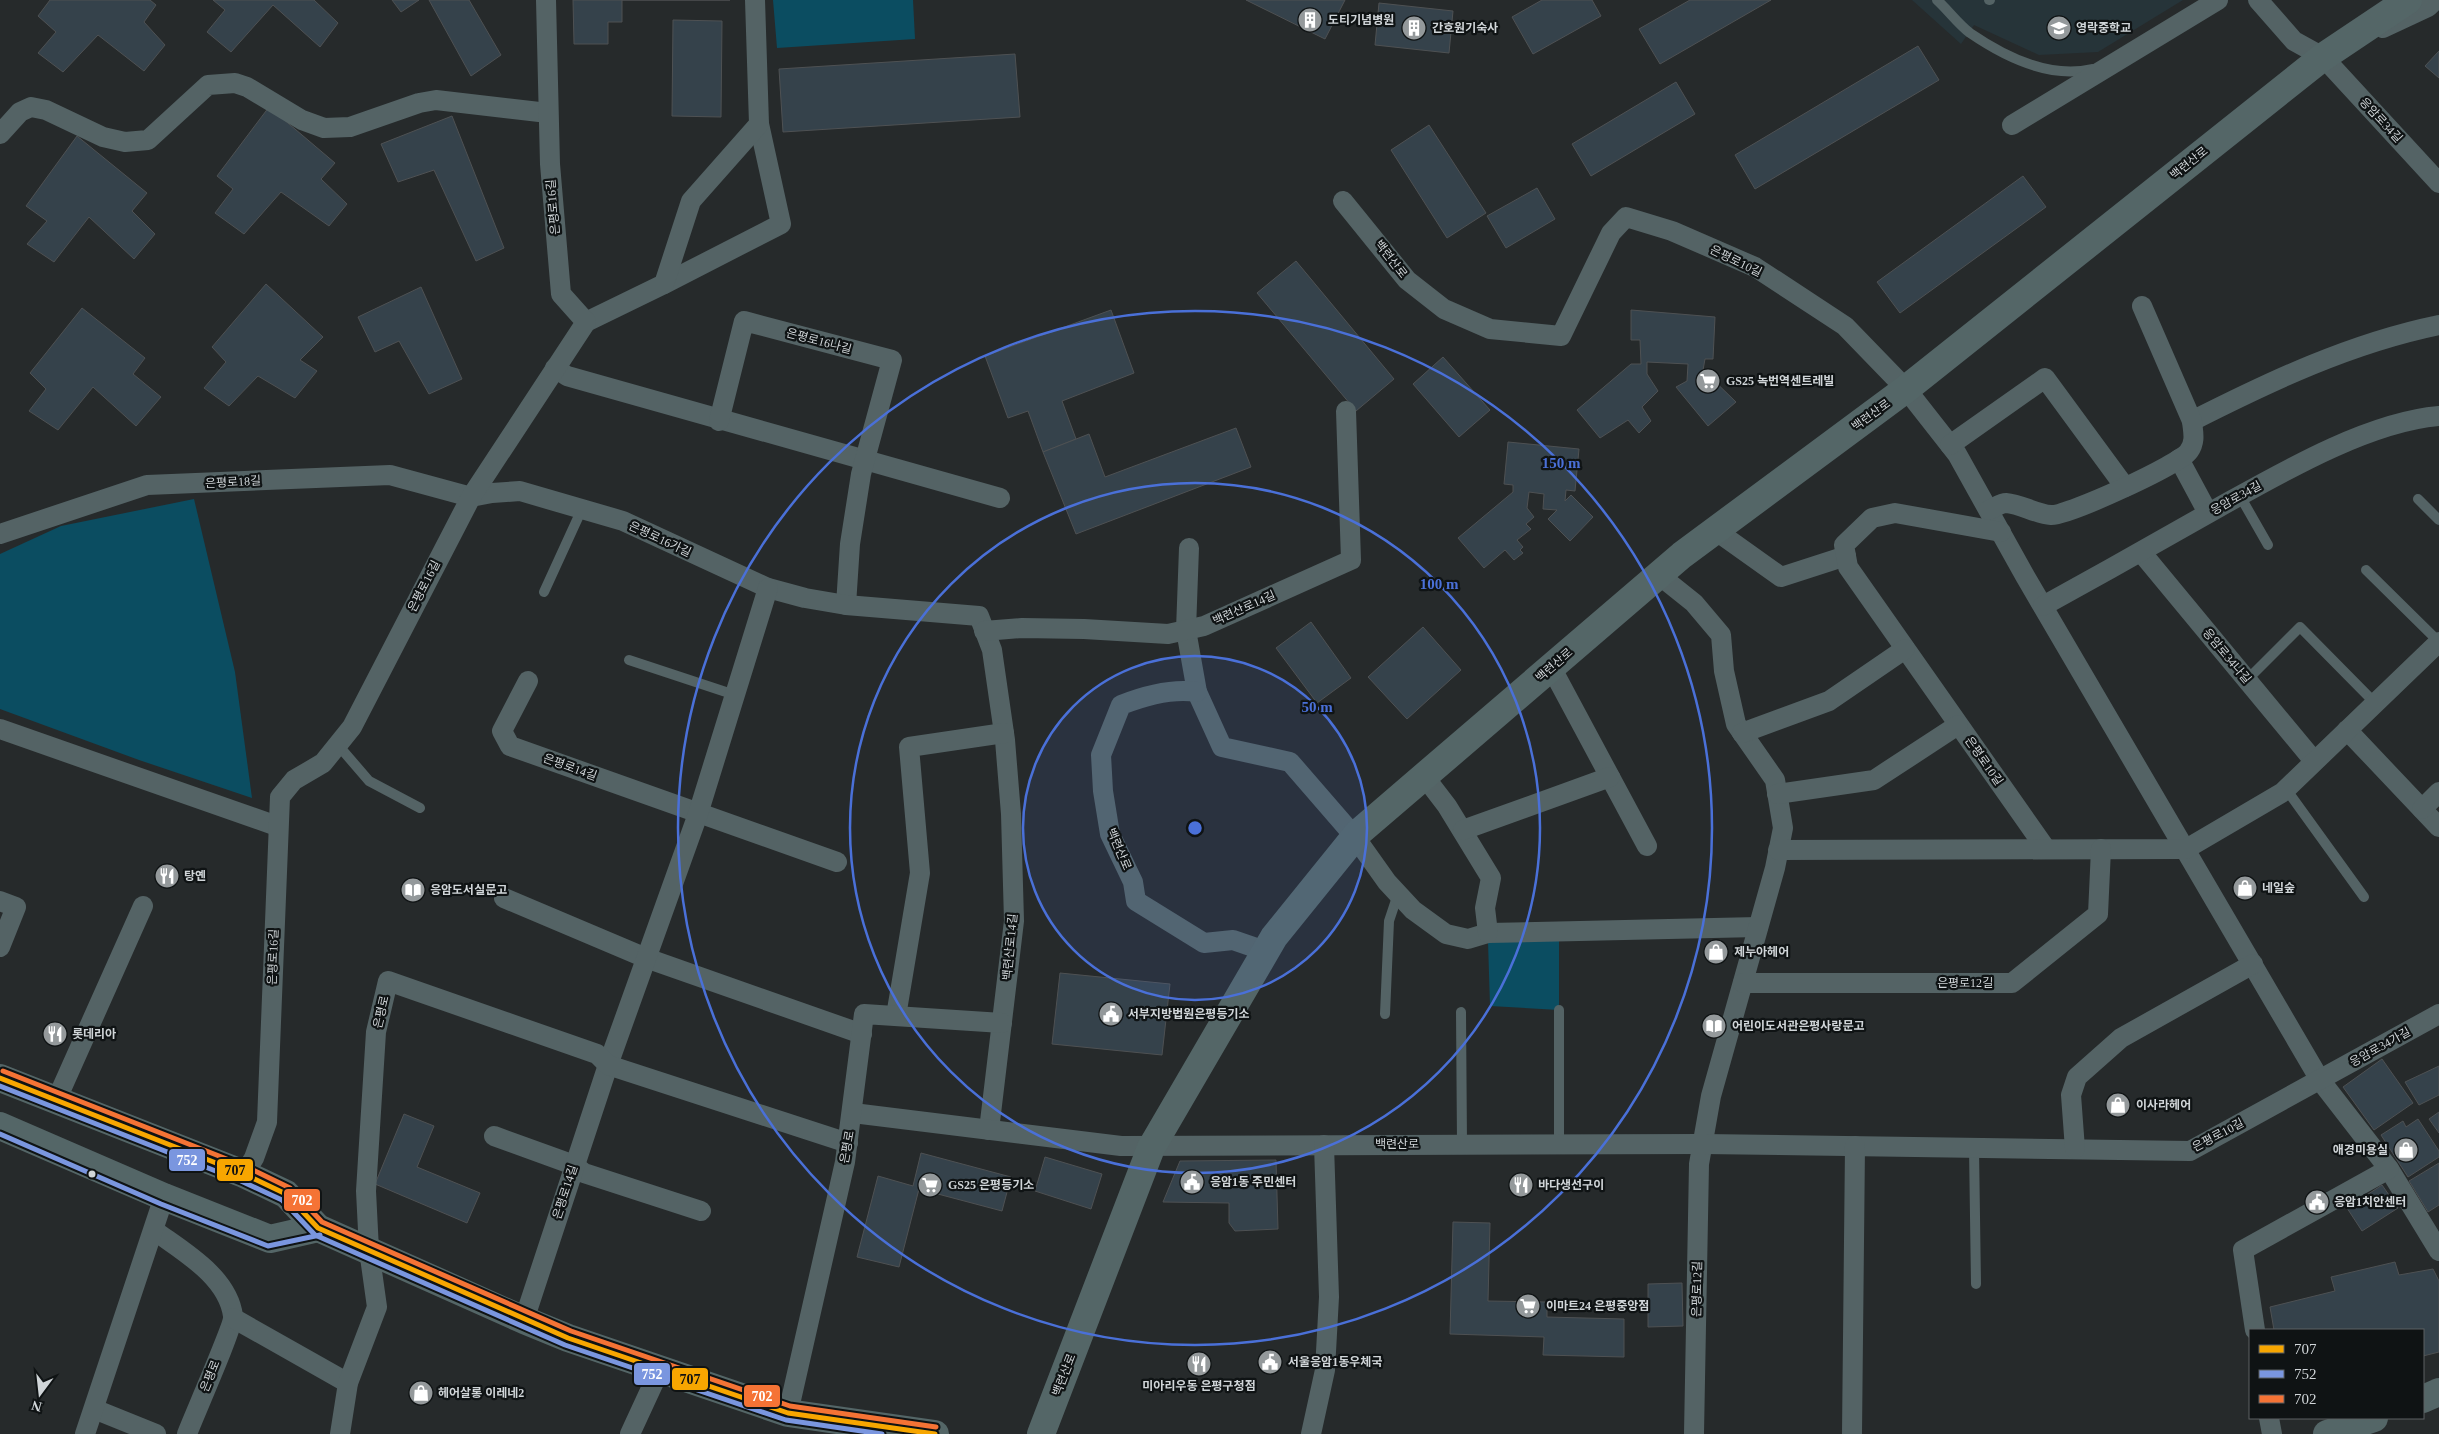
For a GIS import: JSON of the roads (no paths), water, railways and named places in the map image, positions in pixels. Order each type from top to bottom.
[{"type":"main road","name":"백련산로","points":[[1041,1434],[1151,1148],[1274,937],[1355,837],[1659,574],[1715,530],[1906,389],[2323,57],[2408,0]]},
{"type":"main road","points":[[0,1078],[244,1174],[286,1194],[318,1228],[524,1320],[788,1413],[935,1434]]},
{"type":"main road","points":[[0,1126],[164,1197],[270,1239],[318,1228]]},
{"type":"main road","points":[[2424,1399],[2439,1392]]},
{"type":"main road","points":[[788,1413],[810,1434]]},
{"type":"main road","points":[[2327,1434],[2371,1419]]},
{"type":"street","name":"은평로16길","points":[[244,1174],[254,1158],[267,1122],[277,826],[280,798],[294,780],[323,763],[352,727],[471,497],[586,322],[561,294],[550,164],[546,0]]},
{"type":"street","points":[[586,322],[781,224],[759,124],[755,0]]},
{"type":"street","points":[[2012,125],[2218,0]]},
{"type":"street","name":"응암로34길","points":[[2258,0],[2294,41],[2323,57],[2439,183]]},
{"type":"street","name":"백련산로","points":[[2323,57],[2382,0]]},
{"type":"street","name":"백련산로","points":[[2323,57],[2428,8],[2435,0]]},
{"type":"street","points":[[0,134],[20,112],[31,107],[46,110],[103,137],[125,142],[148,140],[208,85],[235,83],[247,87],[302,120],[324,128],[350,127],[419,103],[436,100],[548,113]]},
{"type":"street","points":[[664,284],[691,201],[759,124]]},
{"type":"street","name":"백련산로","points":[[1343,201],[1407,280],[1444,309],[1490,329],[1561,336]]},
{"type":"street","name":"은평로10길","points":[[1561,336],[1611,233],[1626,217],[1672,231],[1755,267],[1844,326],[1906,389],[1950,445],[1989,510],[2043,606],[2320,1080],[2389,1169],[2431,1218],[2439,1251]]},
{"type":"street","points":[[1989,510],[2005,503],[2052,515],[2067,512],[2125,487],[2189,452],[2194,438],[2192,421],[2142,306]]},
{"type":"street","name":"은평로16나길","points":[[719,421],[744,321],[892,360],[864,461],[850,544],[846,605]]},
{"type":"street","points":[[2192,421],[2242,395],[2323,359],[2408,331],[2439,325]]},
{"type":"street","points":[[555,368],[567,376],[719,421],[1000,498]]},
{"type":"street","points":[[1950,445],[2045,378],[2125,487]]},
{"type":"street","name":"백련산로14길","points":[[984,632],[1022,628],[1075,628],[1168,634],[1204,626],[1351,560],[1346,411]]},
{"type":"street","name":"응암로34길","points":[[2043,606],[2278,474],[2363,435],[2414,418],[2439,416]]},
{"type":"street","points":[[2179,459],[2208,513]]},
{"type":"street","name":"은평로18길","points":[[0,534],[148,485],[390,475],[471,497]]},
{"type":"street","name":"은평로16가길","points":[[471,497],[520,491],[623,521],[768,588],[805,598],[846,605]]},
{"type":"street","points":[[1715,530],[1781,577],[1846,556],[1844,545],[1872,518],[1895,513],[2001,532]]},
{"type":"street","points":[[1189,548],[1186,630],[1196,692],[1222,747],[1290,762],[1355,837],[1386,882],[1413,910],[1446,934],[1468,939],[1488,933],[1758,927]]},
{"type":"street","name":"응암로34나길","points":[[2141,552],[2314,761]]},
{"type":"street","name":"은평로10길","points":[[1846,556],[1848,567],[2046,849]]},
{"type":"street","name":"은평로12길","points":[[1659,574],[1694,603],[1722,635],[1724,671],[1736,724],[1775,780],[1783,828],[1758,927],[1711,1096],[1699,1164],[1694,1434]]},
{"type":"street","name":"은평로14길","points":[[524,1320],[608,1065],[698,814],[768,588]]},
{"type":"street","name":"백련산로14길","points":[[846,605],[979,616],[992,650],[1004,733],[1011,814],[1014,921],[989,1130]]},
{"type":"street","points":[[1778,850],[2186,849],[2286,789],[2439,642]]},
{"type":"street","points":[[1742,733],[1829,701],[1905,649]]},
{"type":"street","points":[[1551,667],[1647,846]]},
{"type":"street","name":"은평로14길","points":[[528,681],[502,731],[510,746],[837,862]]},
{"type":"street","name":"백련산로","points":[[1196,692],[1181,690],[1137,699],[1121,705],[1102,755],[1103,791],[1110,834],[1133,882],[1136,901],[1204,943],[1233,940],[1265,951]]},
{"type":"street","points":[[1777,794],[1874,780],[1958,724]]},
{"type":"street","points":[[0,729],[277,826]]},
{"type":"street","points":[[2347,730],[2439,827]]},
{"type":"street","points":[[896,1016],[920,873],[909,746],[1004,733]]},
{"type":"street","points":[[1424,776],[1463,830],[1491,878],[1485,908],[1488,933]]},
{"type":"street","points":[[1463,830],[1610,777]]},
{"type":"street","points":[[2422,809],[2439,792]]},
{"type":"street","name":"은평로12길","points":[[1742,983],[2012,983],[2098,914],[2101,849]]},
{"type":"street","points":[[504,898],[646,958],[862,1034]]},
{"type":"street","points":[[0,947],[8,904]]},
{"type":"street","points":[[56,1101],[143,906]]},
{"type":"street","points":[[2075,1149],[2071,1095],[2077,1077],[2121,1038],[2253,964]]},
{"type":"street","name":"은평로","points":[[369,1250],[366,1191],[376,1032],[388,981],[596,1054],[608,1065]]},
{"type":"street","name":"은평로","points":[[788,1413],[848,1143],[864,1014],[1002,1023]]},
{"type":"street","name":"응암로34가길","points":[[2320,1080],[2439,1014]]},
{"type":"street","points":[[608,1065],[848,1143]]},
{"type":"street","name":"은평로10길","points":[[1974,1148],[2190,1151],[2320,1080]]},
{"type":"street","name":"백련산로","points":[[853,1113],[1121,1146],[1151,1148],[1559,1144]]},
{"type":"street","points":[[494,1136],[574,1165],[584,1173],[700,1211]]},
{"type":"street","points":[[1559,1144],[1974,1148]]},
{"type":"street","points":[[1311,1434],[1325,1370],[1329,1297],[1324,1145]]},
{"type":"street","points":[[1852,1434],[1855,1146]]},
{"type":"street","points":[[2255,1329],[2242,1250],[2389,1169]]},
{"type":"street","points":[[85,1434],[164,1197]]},
{"type":"street","points":[[154,1231],[196,1261],[225,1292],[233,1318],[348,1383]]},
{"type":"street","points":[[340,1434],[348,1383],[377,1307],[369,1250]]},
{"type":"street","name":"은평로","points":[[187,1434],[233,1318]]},
{"type":"street","points":[[630,1434],[660,1369]]},
{"type":"street","points":[[94,1409],[156,1434]]},
{"type":"street","points":[[2269,1419],[2272,1434]]},
{"type":"lane","points":[[1937,0],[1969,32],[2008,54],[2039,68],[2076,73],[2113,64]]},
{"type":"lane","points":[[2240,496],[2268,546]]},
{"type":"lane","points":[[2418,499],[2439,520]]},
{"type":"lane","points":[[544,592],[582,510]]},
{"type":"lane","points":[[2366,570],[2439,642]]},
{"type":"lane","points":[[2247,680],[2300,627],[2375,703]]},
{"type":"lane","points":[[629,660],[735,696]]},
{"type":"lane","points":[[338,745],[369,780],[420,808]]},
{"type":"lane","points":[[2286,789],[2364,898]]},
{"type":"lane","points":[[1385,1014],[1389,921],[1398,894]]},
{"type":"lane","points":[[1559,1010],[1559,1144]]},
{"type":"lane","points":[[1461,1012],[1462,1144]]},
{"type":"lane","points":[[1974,1148],[1976,1284]]},
{"type":"place","name":"도티기념병원","points":[[1310,20]]},
{"type":"place","name":"간호원기숙사","points":[[1414,28]]},
{"type":"place","name":"영락중학교","points":[[2059,28]]},
{"type":"place","name":"GS25 녹번역센트레빌","points":[[1708,381]]},
{"type":"place","name":"탕옌","points":[[167,876]]},
{"type":"place","name":"네일숲","points":[[2245,888]]},
{"type":"place","name":"응암도서실문고","points":[[413,890]]},
{"type":"place","name":"제누아헤어","points":[[1716,952]]},
{"type":"place","name":"서부지방법원은평등기소","points":[[1111,1014]]},
{"type":"place","name":"어린이도서관은평사랑문고","points":[[1714,1026]]},
{"type":"place","name":"롯데리아","points":[[55,1034]]},
{"type":"place","name":"이사라헤어","points":[[2118,1105]]},
{"type":"place","name":"애경미용실","points":[[2406,1150]]},
{"type":"place","name":"응암1동 주민센터","points":[[1192,1182]]},
{"type":"place","name":"GS25 은평등기소","points":[[930,1185]]},
{"type":"place","name":"바다생선구이","points":[[1521,1185]]},
{"type":"place","name":"응암1치안센터","points":[[2317,1202]]},
{"type":"place","name":"이마트24 은평중앙점","points":[[1528,1306]]},
{"type":"place","name":"서울응암1동우체국","points":[[1270,1362]]},
{"type":"place","name":"미아리우동 은평구청점","points":[[1199,1364]]},
{"type":"place","name":"헤어살롱 이레네2","points":[[421,1393]]}]
